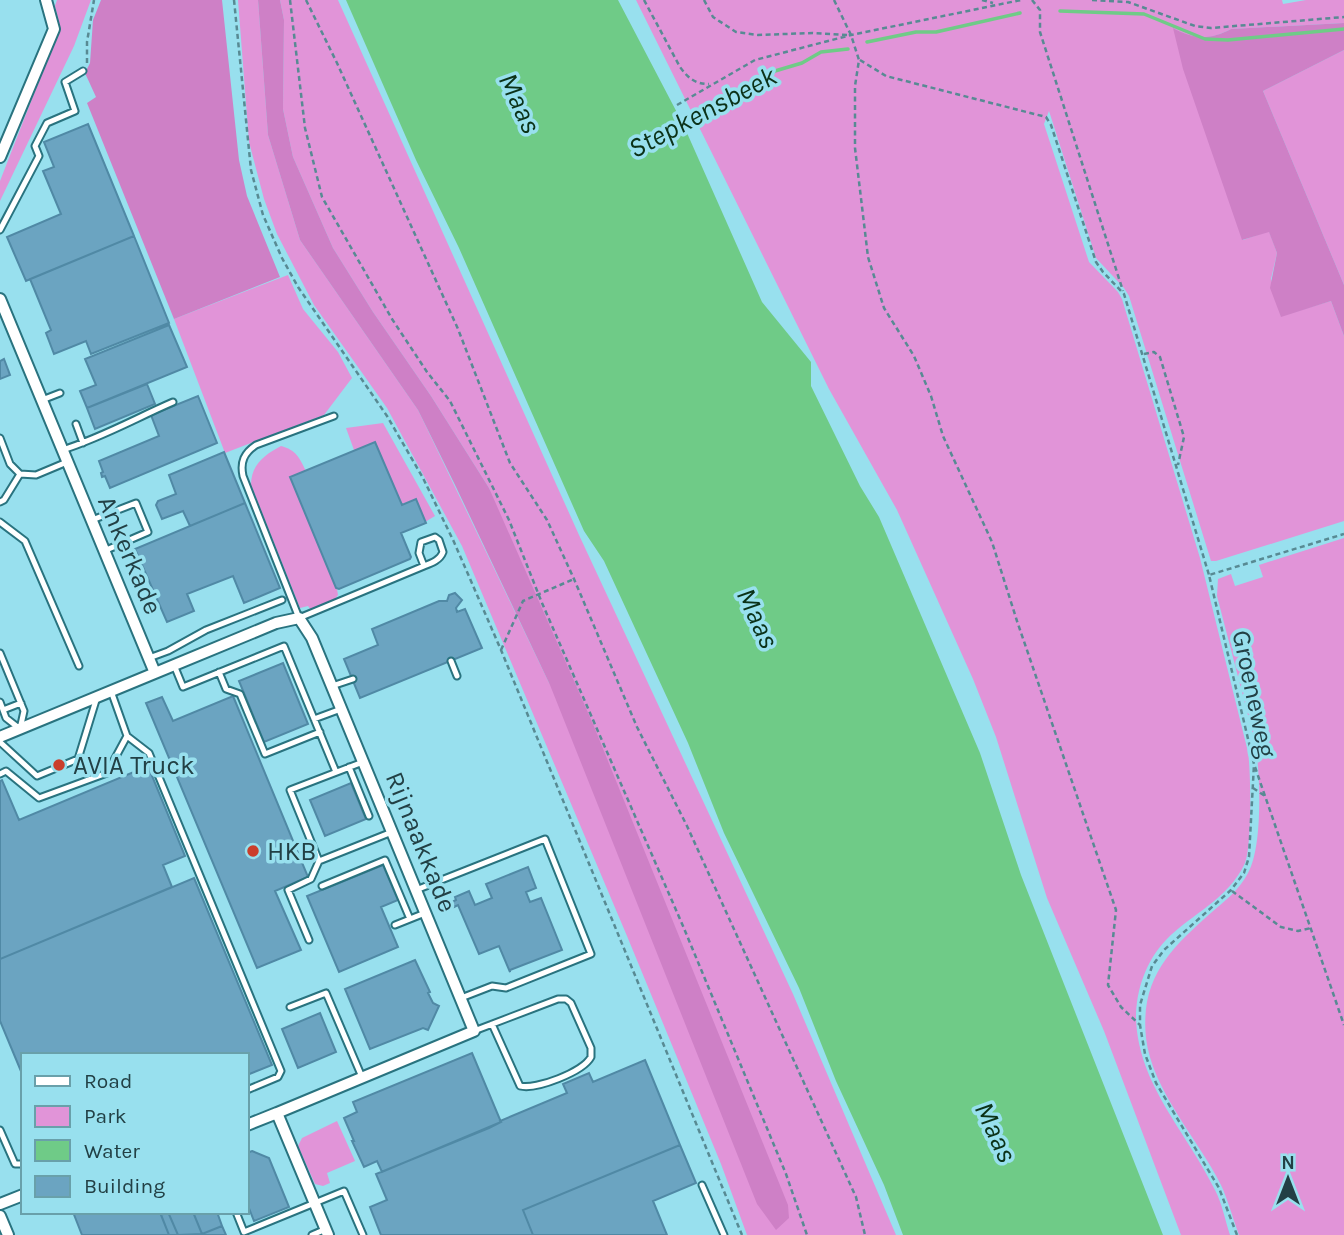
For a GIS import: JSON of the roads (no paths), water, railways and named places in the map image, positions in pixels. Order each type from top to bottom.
[{"type":"street","points":[[0,157],[54,29],[46,0]]},
{"type":"street","name":"Ankerkade","points":[[0,299],[155,673]]},
{"type":"street","points":[[0,740],[20,729],[276,623],[299,618]]},
{"type":"street","name":"Rijnaakkade","points":[[299,618],[312,638],[474,1031]]},
{"type":"street","points":[[248,1125],[474,1031]]},
{"type":"street","points":[[277,1113],[327,1232]]},
{"type":"street","points":[[0,1204],[21,1196]]},
{"type":"street","points":[[0,1216],[8,1235]]},
{"type":"lane","points":[[0,230],[39,156],[35,146],[47,123],[75,111],[65,82],[83,71]]},
{"type":"lane","points":[[42,401],[60,393]]},
{"type":"lane","points":[[62,450],[173,402]]},
{"type":"lane","points":[[334,416],[256,445],[246,452],[241,466],[299,618],[424,566],[441,558],[443,546],[435,537],[421,542],[419,553],[424,566]]},
{"type":"lane","points":[[76,424],[83,443]]},
{"type":"lane","points":[[0,438],[10,464],[20,474],[36,475],[67,462]]},
{"type":"lane","points":[[0,502],[20,474]]},
{"type":"lane","points":[[91,520],[136,503],[148,532],[104,551]]},
{"type":"lane","points":[[0,522],[25,541],[79,666]]},
{"type":"lane","points":[[149,658],[205,630],[282,600]]},
{"type":"lane","points":[[174,665],[183,687],[284,646],[336,772]]},
{"type":"lane","points":[[0,653],[24,711],[20,729],[6,718],[0,702]]},
{"type":"lane","points":[[451,661],[457,676]]},
{"type":"lane","points":[[219,672],[226,689],[240,694],[265,754],[320,732]]},
{"type":"lane","points":[[332,687],[352,679]]},
{"type":"lane","points":[[111,691],[127,736],[149,753],[281,1072],[278,1077],[248,1090]]},
{"type":"lane","points":[[0,740],[37,776],[78,759],[97,697]]},
{"type":"lane","points":[[2,710],[21,703]]},
{"type":"lane","points":[[314,719],[341,709]]},
{"type":"lane","points":[[0,774],[6,771],[39,798],[107,773],[127,736]]},
{"type":"lane","points":[[319,861],[290,790],[363,762]]},
{"type":"lane","points":[[349,767],[369,816]]},
{"type":"lane","points":[[309,940],[288,890],[311,879],[319,861],[392,832]]},
{"type":"lane","points":[[415,890],[545,839],[591,954],[506,988],[492,986],[461,998]]},
{"type":"lane","points":[[321,886],[386,860],[410,919]]},
{"type":"lane","points":[[396,925],[425,912]]},
{"type":"lane","points":[[290,1007],[326,992],[362,1077]]},
{"type":"lane","points":[[474,1031],[492,1024],[558,999],[566,999],[571,1003],[591,1048],[591,1057],[582,1068],[529,1088],[520,1086],[492,1024]]},
{"type":"lane","points":[[0,1130],[15,1164],[21,1164]]},
{"type":"lane","points":[[702,1185],[724,1235]]},
{"type":"lane","points":[[237,1214],[244,1232],[344,1191],[363,1235]]},
{"type":"lane","points":[[312,1235],[327,1232]]},
{"type":"water","name":"Maas","points":[[346,0],[618,0],[683,124],[762,302],[811,362],[811,386],[860,486],[879,517],[980,753],[1021,875],[1163,1235],[903,1235],[799,988],[724,833],[688,743],[604,561],[584,531]]},
{"type":"waterway","name":"Stepkensbeek","points":[[1060,11],[1144,14],[1205,39],[1228,40],[1344,29]]},
{"type":"waterway","name":"Stepkensbeek","points":[[867,42],[916,32],[936,32],[1020,13]]},
{"type":"waterway","name":"Stepkensbeek","points":[[679,123],[758,85],[775,71],[802,63],[821,52],[848,49]]},
{"type":"place","name":"AVIA Truck","points":[[59,765]]},
{"type":"place","name":"HKB","points":[[253,851]]}]
